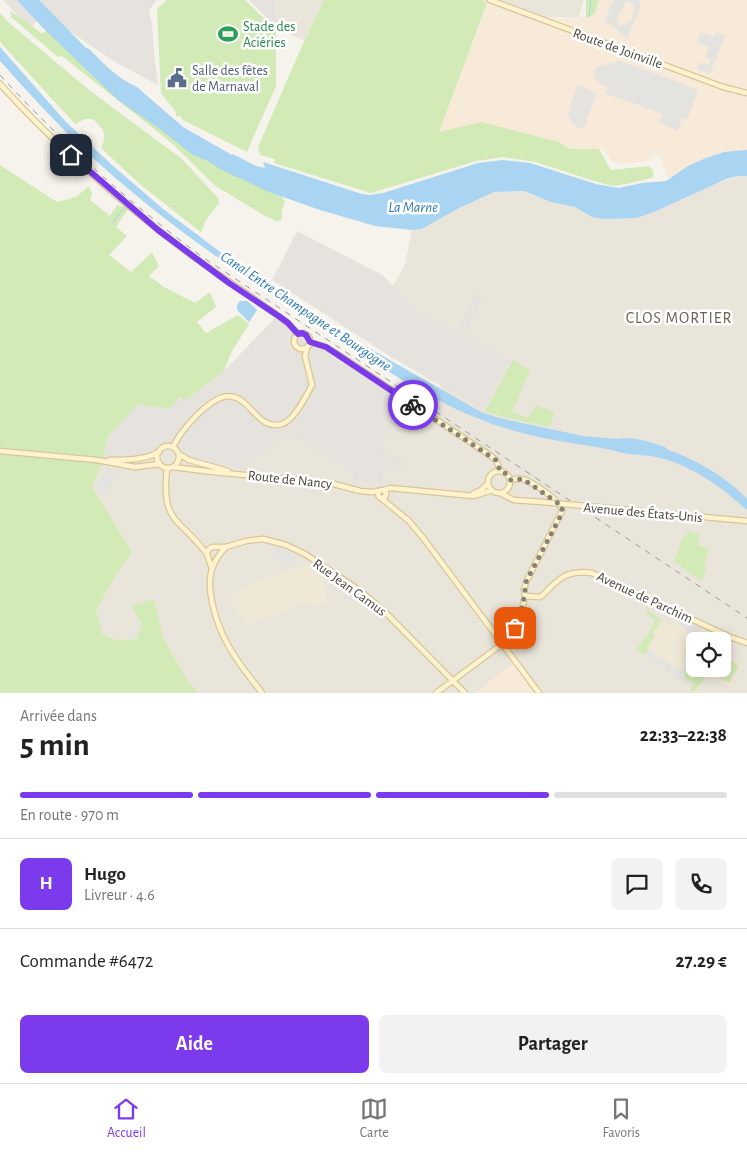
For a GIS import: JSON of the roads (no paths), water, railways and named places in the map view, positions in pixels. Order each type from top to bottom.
[{"type":"street","name":"Route de Joinville","points":[[490,0],[722,86],[747,93]]},
{"type":"street","points":[[0,84],[60,145],[128,206],[197,260],[288,323],[298,334],[302,333],[306,335],[310,342],[326,347],[336,353],[491,456],[496,460],[500,471]]},
{"type":"street","points":[[298,334],[294,343],[299,349],[309,373]]},
{"type":"street","points":[[173,447],[181,432],[190,422],[207,406],[223,396],[238,399],[268,424],[285,424],[293,416],[312,385],[305,356],[310,342]]},
{"type":"street","points":[[299,349],[307,348]]},
{"type":"street","points":[[0,451],[97,460],[135,467],[160,464],[167,468],[173,467],[178,462],[179,454],[173,447],[164,447],[153,455],[130,460],[97,460]]},
{"type":"street","points":[[159,452],[160,464]]},
{"type":"street","name":"Route de Nancy","points":[[179,454],[189,460],[237,474]]},
{"type":"street","name":"Route de Nancy","points":[[173,467],[330,482],[360,491],[382,494],[394,489],[470,495],[478,495],[492,490]]},
{"type":"street","points":[[167,468],[165,495],[170,512],[175,520],[200,544],[208,556],[212,569]]},
{"type":"street","points":[[470,495],[482,490],[488,483],[490,475],[495,472],[505,473],[510,480],[507,489],[500,493],[492,490],[488,483]]},
{"type":"street","points":[[436,693],[509,639],[515,628],[525,596],[526,582],[562,511],[562,506],[557,500],[523,479],[510,480]]},
{"type":"street","points":[[507,489],[510,495],[518,500]]},
{"type":"street","name":"Avenue des États-Unis","points":[[500,493],[510,499],[518,500],[747,521]]},
{"type":"street","points":[[382,494],[388,504],[409,521],[424,539],[539,693]]},
{"type":"street","name":"Rue Jean Camus","points":[[200,544],[214,548],[226,547],[246,541],[270,540],[286,545],[309,557],[359,590],[384,610],[465,693]]},
{"type":"street","points":[[226,547],[218,556],[212,569],[210,587],[212,601],[226,643],[262,693]]},
{"type":"street","points":[[208,556],[208,550],[214,548],[218,556]]},
{"type":"street","points":[[208,556],[212,559],[218,556]]},
{"type":"street","name":"Avenue de Parchim","points":[[525,596],[538,598],[546,593],[554,583],[565,576],[582,572],[592,573],[730,637],[747,643]]},
{"type":"water","name":"La Marne","points":[[17,0],[39,0],[86,48],[117,75],[137,87],[183,127],[232,155],[256,166],[265,168],[263,162],[362,194],[383,193],[478,163],[503,160],[530,163],[596,184],[619,188],[642,183],[666,181],[688,166],[706,158],[724,152],[747,150],[747,176],[726,179],[654,212],[636,218],[604,219],[592,217],[575,207],[551,202],[524,191],[494,192],[459,208],[422,229],[412,230],[375,226],[320,210],[269,192],[193,155],[118,100],[43,28]]},
{"type":"water","name":"Canal Entre Champagne et Bourgogne","points":[[0,47],[66,122],[163,209],[223,254],[353,339],[481,412],[499,418],[583,436],[635,439],[665,447],[700,464],[731,484],[747,499],[747,510],[698,473],[676,463],[658,457],[627,454],[544,438],[505,428],[456,409],[417,389],[237,271],[155,211],[103,167],[50,116],[0,61]]},
{"type":"water","points":[[240,301],[247,301],[257,310],[249,322],[237,310],[237,305]]},
{"type":"waterway","points":[[589,17],[591,0]]},
{"type":"waterway","points":[[111,224],[125,207]]},
{"type":"railway","points":[[0,75],[47,124],[121,193],[201,256],[747,618]]},
{"type":"place","name":"Stade des Aciéries","points":[[228,34]]},
{"type":"place","name":"Salle des fêtes de Marnaval","points":[[177,78]]},
{"type":"district","name":"CLOS MORTIER","points":[[679,317]]}]
